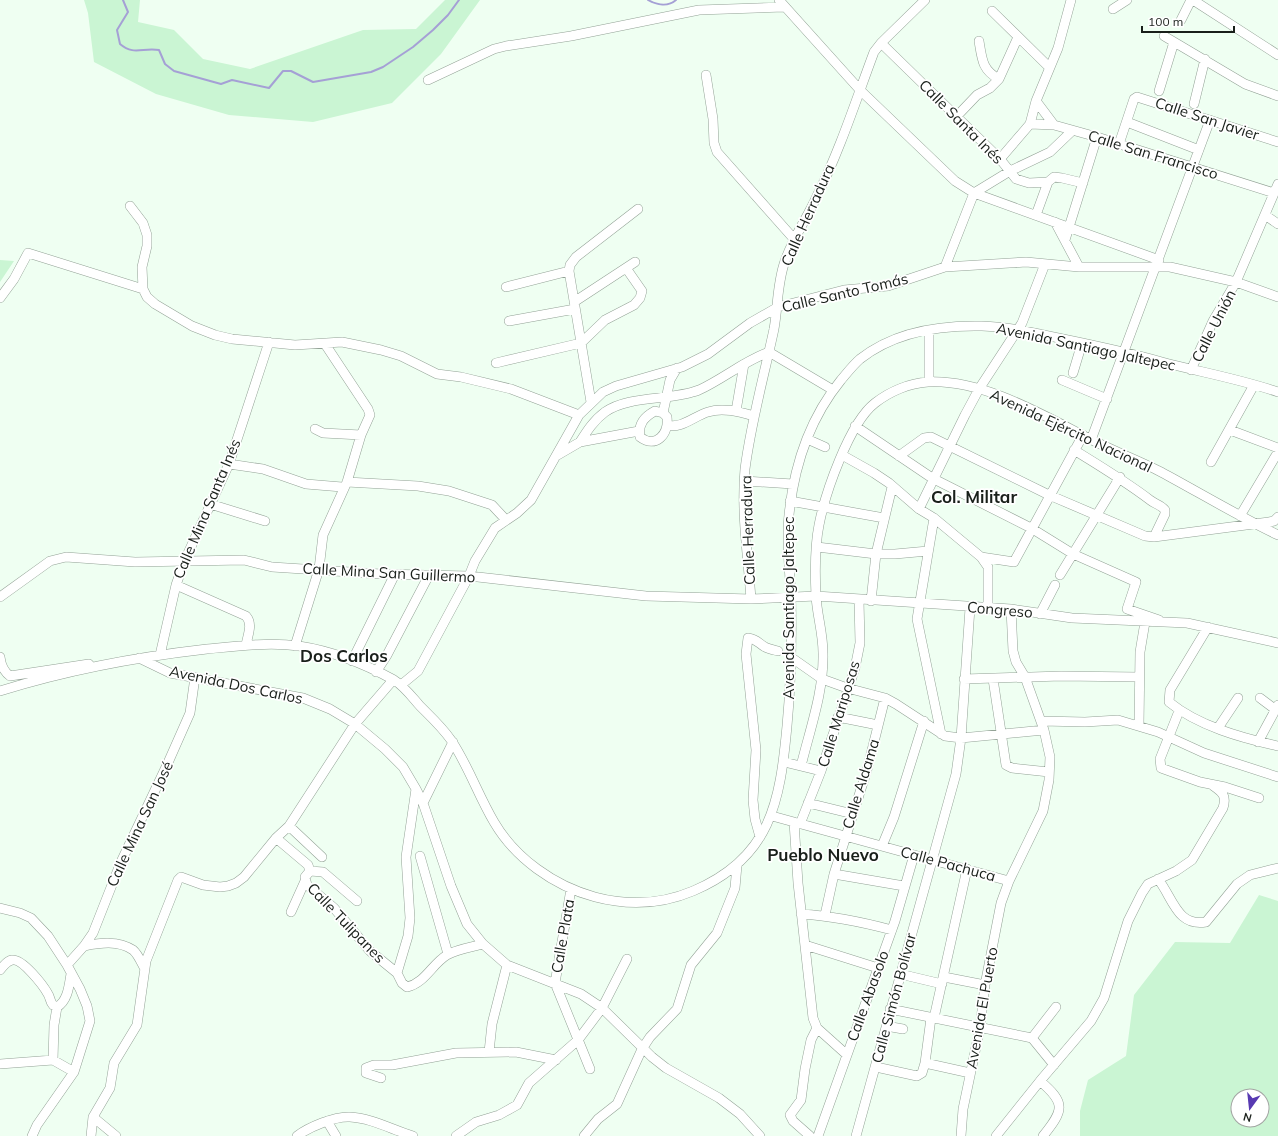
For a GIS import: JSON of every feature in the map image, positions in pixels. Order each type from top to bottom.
[{"type":"street","name":"Calle Herradura","points":[[751,599],[744,504],[745,481],[754,416],[769,352],[778,307],[779,283],[785,262],[794,239],[820,190],[874,52],[881,43],[925,0]]},
{"type":"street","points":[[1000,159],[1030,124],[1036,101],[1058,48],[1071,0]]},
{"type":"street","points":[[1113,9],[1127,0]]},
{"type":"street","points":[[1181,20],[1192,0],[1278,55]]},
{"type":"street","points":[[428,80],[494,49],[506,46],[571,36],[699,10],[781,3],[860,90],[955,181],[974,193],[1069,227],[1157,264]]},
{"type":"street","points":[[992,11],[1049,67]]},
{"type":"street","points":[[1164,36],[1245,84],[1278,96]]},
{"type":"street","points":[[956,117],[977,95],[990,88],[999,79],[1018,37]]},
{"type":"street","points":[[979,42],[984,67],[990,74],[999,79]]},
{"type":"street","points":[[1159,91],[1174,42]]},
{"type":"street","name":"Calle Santa Inés","points":[[881,43],[1000,159],[1016,179],[1029,183],[1048,182],[1054,177],[1083,183]]},
{"type":"street","points":[[1194,104],[1205,59]]},
{"type":"street","points":[[706,75],[713,119],[714,143],[717,152],[794,239]]},
{"type":"street","name":"Calle San Javier","points":[[1127,122],[1134,99],[1137,97],[1278,142]]},
{"type":"street","points":[[1036,101],[1054,125]]},
{"type":"street","points":[[1092,440],[1210,120]]},
{"type":"street","points":[[1119,144],[1127,122],[1199,150]]},
{"type":"street","name":"Calle San Francisco","points":[[1030,124],[1054,125],[1098,137],[1193,167],[1276,189]]},
{"type":"street","points":[[945,267],[974,193],[1010,171],[1050,152],[1072,131]]},
{"type":"street","points":[[1065,240],[1098,137]]},
{"type":"street","points":[[1036,215],[1048,182]]},
{"type":"street","name":"Calle Unión","points":[[1191,370],[1213,321],[1236,282],[1276,189]]},
{"type":"street","points":[[130,206],[143,223],[147,235],[147,246],[142,267],[143,289],[147,297],[155,304],[192,326],[215,335],[232,338],[295,345],[342,342],[382,350],[401,356],[437,374],[461,377],[511,389],[579,415]]},
{"type":"street","points":[[591,402],[574,306],[569,272],[570,265],[576,257],[638,209]]},
{"type":"street","points":[[1265,216],[1278,224]]},
{"type":"street","points":[[1055,222],[1079,267]]},
{"type":"street","points":[[0,298],[14,279],[28,253],[143,289]]},
{"type":"street","points":[[509,321],[574,306],[635,262]]},
{"type":"street","name":"Calle Santo Tomás","points":[[401,685],[418,670],[469,576],[475,561],[495,528],[531,500],[579,415],[591,402],[602,392],[616,386],[677,368],[708,354],[750,323],[778,307],[844,290],[888,286],[945,267],[981,263],[1026,262],[1079,267],[1157,264],[1236,282],[1278,297]]},
{"type":"street","points":[[919,509],[932,478],[979,389],[1018,330],[1046,264]]},
{"type":"street","points":[[496,363],[581,344],[606,320],[634,305],[640,298],[642,291],[626,268]]},
{"type":"street","points":[[506,287],[569,272]]},
{"type":"street","name":"Avenida Santiago Jaltepec","points":[[110,663],[160,654],[246,645],[295,646],[340,656],[352,661],[401,685],[453,742],[495,823],[520,855],[571,889],[588,895],[615,902],[639,904],[658,902],[693,891],[714,881],[737,865],[760,837],[772,816],[784,762],[792,658],[791,596],[787,541],[790,501],[793,484],[800,456],[807,439],[833,390],[857,361],[898,337],[929,330],[977,326],[1018,330],[1125,352],[1278,392]]},
{"type":"street","points":[[929,330],[929,382]]},
{"type":"street","name":"Calle Mina Santa Inés","points":[[160,654],[176,585],[184,562],[229,464],[269,342]]},
{"type":"street","points":[[1073,372],[1082,343]]},
{"type":"street","points":[[295,646],[319,569],[323,535],[344,485],[361,435],[370,415],[368,409],[325,344]]},
{"type":"street","points":[[580,442],[589,428],[606,411],[628,403],[684,396],[702,389],[755,357],[769,352],[833,390]]},
{"type":"street","points":[[736,411],[744,364]]},
{"type":"street","points":[[663,413],[670,380],[677,368]]},
{"type":"street","points":[[1062,380],[1107,398]]},
{"type":"street","name":"Avenida Ejército Nacional","points":[[801,766],[822,679],[822,627],[816,596],[818,526],[842,455],[855,426],[865,411],[876,402],[894,392],[911,385],[929,382],[979,389],[1034,410],[1092,440],[1159,471],[1240,516],[1278,535]]},
{"type":"street","points":[[1211,462],[1254,385]]},
{"type":"street","points":[[667,425],[672,427],[687,422],[707,412],[717,410],[736,411],[754,416]]},
{"type":"street","points":[[655,411],[663,413],[667,417],[667,425],[663,435],[652,442],[646,441],[640,436],[639,431],[643,420],[655,411]]},
{"type":"street","points":[[855,426],[932,478],[1031,528],[1073,554],[1136,582],[1127,608],[1166,622]]},
{"type":"street","points":[[315,429],[323,432],[361,435]]},
{"type":"street","points":[[1230,430],[1278,448]]},
{"type":"street","points":[[556,456],[580,442],[639,431]]},
{"type":"street","points":[[981,557],[1014,562],[1031,528],[1083,435]]},
{"type":"street","points":[[899,456],[927,437],[950,446],[1095,516],[1145,536],[1154,538],[1274,521],[1278,517]]},
{"type":"street","points":[[807,439],[825,447]]},
{"type":"street","points":[[1074,450],[1120,477],[1165,510],[1165,514],[1154,538]]},
{"type":"street","points":[[1240,516],[1278,452]]},
{"type":"street","points":[[842,455],[874,472],[919,509],[934,518],[981,557],[988,567],[988,609]]},
{"type":"street","points":[[229,464],[263,469],[306,484],[418,486],[449,491],[492,505],[506,520]]},
{"type":"street","points":[[1060,575],[1120,477]]},
{"type":"street","points":[[745,481],[793,484]]},
{"type":"street","points":[[871,600],[876,554],[892,487]]},
{"type":"street","points":[[790,501],[884,518]]},
{"type":"street","points":[[210,504],[265,521]]},
{"type":"street","points":[[934,518],[917,619],[941,734]]},
{"type":"street","points":[[817,547],[876,554],[928,551]]},
{"type":"street","name":"Calle Mina San Guillermo","points":[[0,597],[50,561],[66,557],[135,562],[244,560],[272,567],[395,574],[469,576],[646,596],[751,599],[791,596]]},
{"type":"street","points":[[352,661],[395,574]]},
{"type":"street","points":[[376,672],[387,655],[429,575]]},
{"type":"street","points":[[176,585],[246,616],[250,620],[250,628],[246,645]]},
{"type":"street","points":[[1040,614],[1055,585]]},
{"type":"street","name":"Congreso","points":[[791,596],[816,596],[1011,610],[1072,618],[1187,623],[1278,643]]},
{"type":"street","name":"Calle Mariposas","points":[[797,823],[808,803],[821,772],[847,688],[855,668],[860,643],[859,600]]},
{"type":"street","name":"Calle Simón Bolívar","points":[[856,1136],[956,774],[961,738],[970,608]]},
{"type":"street","name":"Avenida El Puerto","points":[[961,1136],[963,1109],[980,1028],[985,985],[1001,903],[1009,881],[1043,812],[1049,772],[1050,757],[1043,726],[1025,677],[1016,662],[1013,651],[1011,610]]},
{"type":"street","points":[[1139,726],[1140,652],[1146,622]]},
{"type":"street","points":[[1208,627],[1170,690],[1169,702],[1179,711],[1218,728],[1258,742],[1278,746]]},
{"type":"street","points":[[760,837],[755,818],[753,800],[756,750],[746,654],[748,638],[759,641],[764,647],[778,651]]},
{"type":"street","points":[[0,657],[1,665],[5,672],[10,676],[61,667],[110,663]]},
{"type":"street","name":"Avenida Dos Carlos","points":[[138,658],[170,673],[303,698],[330,709],[355,724],[385,749],[403,767],[423,803],[451,886],[467,924],[483,944],[507,965]]},
{"type":"street","points":[[792,658],[822,679],[847,688],[885,698],[924,721],[941,734],[961,738],[1001,734],[1043,726],[1118,720],[1168,737],[1204,753],[1278,777]]},
{"type":"street","points":[[0,691],[110,663]]},
{"type":"street","points":[[964,679],[1061,676],[1139,678]]},
{"type":"street","name":"Calle Mina San José","points":[[67,965],[84,946],[93,933],[121,862],[190,712],[195,677]]},
{"type":"street","points":[[993,679],[1006,765],[1012,768],[1049,772]]},
{"type":"street","points":[[91,1136],[93,1116],[110,1088],[114,1063],[137,1025],[146,961],[178,880],[181,877],[203,885],[220,887],[236,883],[244,878],[276,838],[289,826],[355,724],[392,680]]},
{"type":"street","name":"Calle Aldama","points":[[824,916],[834,874],[853,814],[885,698]]},
{"type":"street","points":[[1218,728],[1238,698]]},
{"type":"street","points":[[1258,742],[1277,707],[1260,698]]},
{"type":"street","points":[[1179,711],[1160,759],[1161,768],[1212,785],[1225,787],[1259,798]]},
{"type":"street","points":[[838,717],[878,725]]},
{"type":"street","points":[[882,846],[894,817],[924,721]]},
{"type":"street","points":[[423,803],[453,742]]},
{"type":"street","points":[[784,762],[821,772]]},
{"type":"street","points":[[996,1136],[1091,1021],[1104,998],[1128,921],[1148,884],[1176,871],[1192,860],[1223,808],[1225,800],[1222,792],[1212,785]]},
{"type":"street","points":[[397,973],[410,924],[406,857],[416,789]]},
{"type":"street","points":[[808,803],[853,814]]},
{"type":"street","name":"Calle Pachuca","points":[[772,816],[1009,881]]},
{"type":"street","points":[[797,823],[801,914],[813,1018],[817,1028],[846,1054]]},
{"type":"street","points":[[289,826],[322,856]]},
{"type":"street","name":"Calle Tulipanes","points":[[276,838],[308,865],[310,871],[305,877],[305,881],[310,888],[334,908],[370,950],[397,973],[407,987],[412,986],[429,974],[438,962],[448,954]]},
{"type":"street","name":"Calle Abasolo","points":[[818,1136],[846,1054],[854,1036],[892,930],[914,855]]},
{"type":"street","points":[[420,856],[448,954],[483,944]]},
{"type":"street","points":[[584,1136],[598,1119],[617,1104],[642,1049],[650,1038],[677,1009],[691,965],[717,933],[735,888],[737,865]]},
{"type":"street","points":[[1158,879],[1165,888],[1179,913],[1188,922],[1197,924],[1206,922],[1237,884],[1250,876],[1278,868]]},
{"type":"street","points":[[876,1067],[916,1076],[922,1073],[932,1018],[943,980],[967,869]]},
{"type":"street","points":[[310,871],[323,872],[357,901]]},
{"type":"street","points":[[834,874],[904,886]]},
{"type":"street","points":[[290,912],[305,881]]},
{"type":"street","name":"Calle Plata","points":[[555,983],[571,889]]},
{"type":"street","points":[[0,908],[20,913],[31,918],[48,936],[67,965],[87,1006],[90,1021],[74,1072],[37,1125],[32,1136]]},
{"type":"street","points":[[801,914],[856,921],[892,930]]},
{"type":"street","points":[[84,946],[104,942],[120,945],[134,951],[145,969]]},
{"type":"street","points":[[805,945],[878,968]]},
{"type":"street","points":[[456,1136],[476,1122],[499,1115],[518,1104],[529,1083],[578,1040],[602,1008],[627,959]]},
{"type":"street","points":[[0,970],[5,964],[12,960],[18,961],[27,967],[48,994],[53,1005],[57,1007]]},
{"type":"street","points":[[489,1052],[492,1024],[507,965],[581,994],[602,1008],[642,1049],[666,1068],[719,1098],[740,1114],[760,1136]]},
{"type":"street","points":[[53,1060],[54,1025],[57,1007],[61,1005],[65,999],[71,974]]},
{"type":"street","points":[[900,974],[985,985]]},
{"type":"street","points":[[555,983],[590,1069]]},
{"type":"street","points":[[1032,1038],[1056,1007]]},
{"type":"street","points":[[890,1009],[1032,1038],[1054,1065]]},
{"type":"street","points":[[886,1026],[903,1029]]},
{"type":"street","points":[[810,1136],[793,1121],[790,1115],[801,1100],[811,1040],[817,1028]]},
{"type":"street","points":[[381,1078],[366,1073],[366,1068],[374,1065],[392,1065],[456,1053],[516,1052],[556,1060]]},
{"type":"street","points":[[0,1064],[53,1060],[74,1072]]},
{"type":"street","points":[[925,1063],[970,1074]]},
{"type":"street","points":[[1040,1081],[1056,1095],[1059,1103],[1059,1112],[1054,1122],[1043,1136]]},
{"type":"street","points":[[93,1116],[116,1136]]},
{"type":"street","points":[[297,1136],[304,1130],[327,1122],[349,1117],[413,1136]]},
{"type":"street","points":[[327,1122],[336,1136]]},
{"type":"green space","points":[[84,0],[140,0],[138,22],[174,30],[203,59],[250,69],[363,30],[416,29],[445,0],[480,0],[441,54],[392,103],[313,122],[229,115],[156,94],[94,62],[88,13]]},
{"type":"green space","points":[[0,260],[14,261],[0,282]]},
{"type":"green space","points":[[1259,895],[1278,901],[1278,1136],[1080,1136],[1080,1111],[1088,1080],[1126,1056],[1134,995],[1175,942],[1230,943]]},
{"type":"waterway","points":[[123,0],[128,12],[117,30],[120,44],[125,48],[130,50],[159,50],[165,64],[174,71],[221,84],[232,80],[269,88],[283,71],[291,71],[313,82],[371,72],[383,67],[413,47],[433,30],[448,15],[459,0]]},
{"type":"waterway","points":[[648,0],[662,4],[670,4],[676,0]]},
{"type":"district","name":"Col. Militar","points":[[974,497]]},
{"type":"district","name":"Dos Carlos","points":[[344,656]]},
{"type":"district","name":"Pueblo Nuevo","points":[[823,855]]}]
